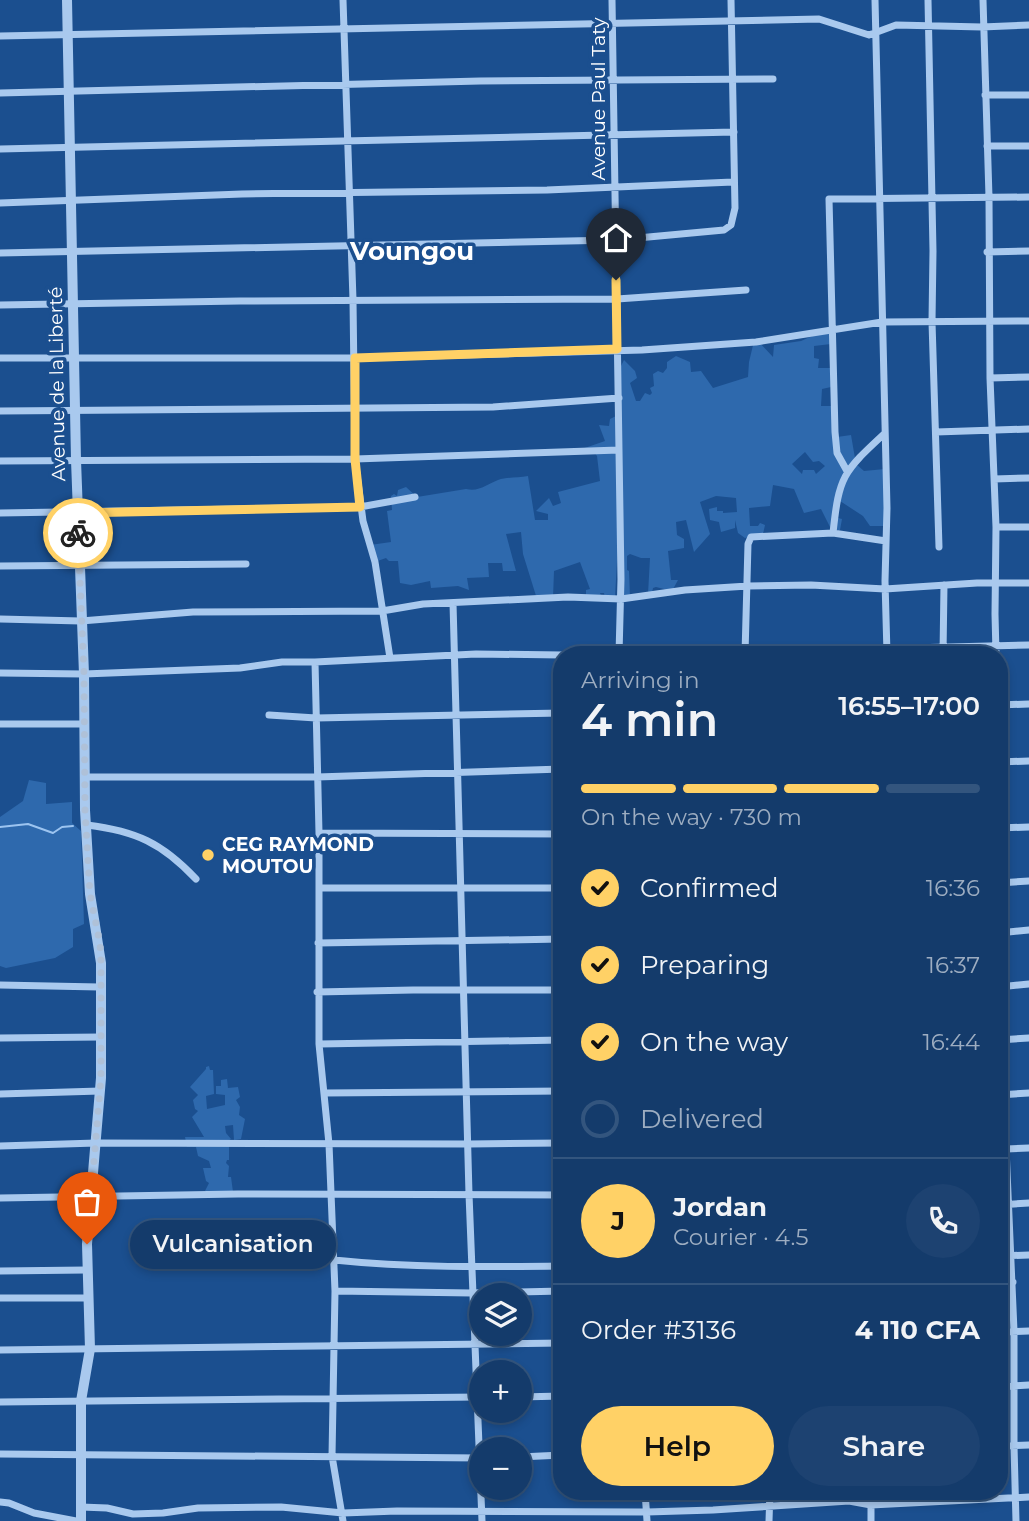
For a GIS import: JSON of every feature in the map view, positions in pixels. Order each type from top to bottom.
[{"type":"street","name":"Avenue de la Liberté","points":[[67,0],[85,778],[90,894],[100,944],[100,1091],[86,1270],[90,1349],[81,1401],[81,1521]]},
{"type":"street","points":[[343,0],[355,358],[355,459],[360,507],[375,562],[390,658]]},
{"type":"street","name":"Avenue Paul Taty","points":[[612,0],[621,599],[619,646]]},
{"type":"street","points":[[0,253],[616,240],[728,229],[735,208],[731,0]]},
{"type":"street","points":[[875,0],[887,646]]},
{"type":"street","points":[[928,0],[932,322],[939,547]]},
{"type":"street","points":[[983,0],[997,646]]},
{"type":"street","points":[[0,36],[819,19],[869,35],[896,25],[1029,25]]},
{"type":"street","points":[[0,93],[345,84],[773,79]]},
{"type":"street","points":[[985,95],[1029,94]]},
{"type":"street","points":[[0,149],[734,132]]},
{"type":"street","points":[[987,146],[1029,146]]},
{"type":"street","points":[[0,203],[242,194],[547,190],[733,182]]},
{"type":"street","points":[[847,471],[837,453],[828,201],[830,198],[880,200],[1029,197]]},
{"type":"street","points":[[987,252],[1029,251]]},
{"type":"street","points":[[0,305],[617,299],[746,290]]},
{"type":"street","points":[[0,358],[355,358],[642,350],[756,342],[882,322],[1029,321]]},
{"type":"street","points":[[990,378],[1029,377]]},
{"type":"street","points":[[0,411],[493,407],[618,398]]},
{"type":"street","points":[[936,432],[1029,429]]},
{"type":"street","points":[[833,533],[836,500],[847,471],[884,434]]},
{"type":"street","points":[[0,461],[355,459],[619,450]]},
{"type":"street","points":[[994,479],[1029,478]]},
{"type":"street","points":[[0,513],[360,507],[415,497]]},
{"type":"street","points":[[996,527],[1029,527]]},
{"type":"street","points":[[745,646],[748,544],[751,537],[833,533],[886,541]]},
{"type":"street","points":[[0,566],[246,564]]},
{"type":"street","points":[[0,619],[81,621],[193,612],[382,611],[423,604],[568,597],[621,599],[685,590],[748,586],[811,585],[885,589],[1029,583]]},
{"type":"street","points":[[943,646],[944,585]]},
{"type":"street","points":[[453,603],[472,1283]]},
{"type":"street","points":[[1008,648],[1029,645]]},
{"type":"street","points":[[0,673],[84,674],[240,668],[282,662],[553,654]]},
{"type":"street","points":[[315,662],[319,833],[317,992],[329,1144],[335,1291],[332,1457],[343,1517]]},
{"type":"street","points":[[1008,705],[1029,704]]},
{"type":"street","points":[[269,715],[316,718],[553,713]]},
{"type":"street","points":[[0,724],[85,724]]},
{"type":"street","points":[[1008,762],[1029,761]]},
{"type":"street","points":[[85,778],[317,777],[553,769]]},
{"type":"street","points":[[87,825],[124,831],[149,840],[176,857],[197,878]]},
{"type":"street","points":[[1008,828],[1029,827]]},
{"type":"street","points":[[319,833],[553,834]]},
{"type":"street","points":[[1008,883],[1029,881]]},
{"type":"street","points":[[319,888],[553,888]]},
{"type":"street","points":[[1008,932],[1029,930]]},
{"type":"street","points":[[318,943],[553,939]]},
{"type":"street","points":[[1008,986],[1029,984]]},
{"type":"street","points":[[0,985],[99,987]]},
{"type":"street","points":[[317,992],[553,990]]},
{"type":"street","points":[[0,1038],[100,1037]]},
{"type":"street","points":[[1008,1040],[1029,1038]]},
{"type":"street","points":[[319,1044],[553,1040]]},
{"type":"street","points":[[0,1094],[100,1091]]},
{"type":"street","points":[[325,1093],[553,1091]]},
{"type":"street","points":[[1008,1095],[1029,1093]]},
{"type":"street","points":[[0,1146],[96,1143],[553,1143]]},
{"type":"street","points":[[1008,1149],[1029,1148]]},
{"type":"street","points":[[0,1198],[553,1195]]},
{"type":"street","points":[[1008,1205],[1029,1203]]},
{"type":"street","points":[[1008,1230],[1012,1255],[1016,1386],[1016,1521]]},
{"type":"street","points":[[1008,1255],[1029,1255]]},
{"type":"street","points":[[334,1260],[473,1267],[553,1266]]},
{"type":"street","points":[[0,1271],[86,1270]]},
{"type":"street","points":[[1008,1282],[1013,1282]]},
{"type":"street","points":[[335,1291],[469,1293]]},
{"type":"street","points":[[532,1292],[553,1291]]},
{"type":"street","points":[[0,1298],[87,1298]]},
{"type":"street","points":[[1008,1331],[1029,1331]]},
{"type":"street","points":[[532,1344],[553,1343]]},
{"type":"street","points":[[0,1350],[469,1345]]},
{"type":"street","points":[[1008,1386],[1029,1385]]},
{"type":"street","points":[[532,1397],[553,1396]]},
{"type":"street","points":[[0,1402],[469,1397]]},
{"type":"street","points":[[1008,1446],[1029,1445]]},
{"type":"street","points":[[0,1454],[469,1458]]},
{"type":"street","points":[[532,1456],[553,1455]]},
{"type":"street","points":[[1008,1498],[1029,1497]]},
{"type":"street","points":[[482,1500],[482,1521]]},
{"type":"street","points":[[646,1500],[647,1521]]},
{"type":"street","points":[[769,1500],[769,1521]]},
{"type":"street","points":[[871,1500],[871,1521]]},
{"type":"street","points":[[81,1507],[107,1508],[133,1514],[198,1508],[281,1507],[343,1517],[482,1512],[647,1512],[849,1501],[871,1505],[974,1500]]},
{"type":"street","points":[[0,1502],[34,1513],[76,1521]]},
{"type":"shaded area","points":[[821,332],[829,333],[831,344],[814,346],[814,358],[819,359],[818,368],[830,368],[831,387],[822,389],[821,406],[831,406],[837,437],[851,435],[856,464],[864,471],[885,469],[884,526],[870,526],[863,516],[840,501],[840,530],[832,531],[821,509],[804,513],[794,489],[773,485],[770,506],[749,508],[750,526],[758,526],[760,523],[765,525],[763,534],[745,538],[738,533],[735,520],[735,528],[721,532],[719,522],[710,520],[709,509],[717,507],[717,511],[723,513],[737,512],[736,498],[716,496],[700,502],[710,534],[694,552],[686,520],[676,522],[677,535],[684,539],[684,548],[668,551],[671,580],[678,580],[672,591],[656,587],[648,594],[650,558],[630,554],[627,556],[627,570],[630,597],[623,598],[618,543],[615,598],[605,598],[604,593],[600,593],[602,598],[586,598],[586,590],[590,589],[580,562],[554,571],[553,598],[537,599],[523,554],[521,532],[506,534],[516,571],[503,571],[502,563],[488,563],[489,577],[467,578],[469,590],[458,586],[431,588],[430,581],[411,585],[400,583],[398,561],[389,561],[386,558],[372,563],[370,545],[391,542],[387,511],[392,510],[391,496],[397,496],[398,490],[406,487],[417,497],[475,489],[501,479],[528,476],[535,520],[548,520],[548,514],[536,511],[549,498],[553,506],[561,503],[558,492],[600,481],[597,456],[593,451],[576,451],[605,441],[599,425],[609,426],[610,419],[616,416],[621,366],[624,360],[635,371],[637,378],[630,383],[636,401],[640,401],[645,393],[652,393],[650,388],[654,386],[653,374],[658,371],[663,373],[667,362],[676,356],[690,362],[691,372],[701,371],[713,388],[748,377],[754,341],[758,341],[773,357],[774,345],[801,341]],"holes":[[[805,452],[813,462],[819,461],[825,466],[816,474],[814,470],[803,470],[802,474],[792,464]]]},
{"type":"shaded area","points":[[29,780],[46,783],[46,804],[72,802],[72,823],[81,831],[84,924],[73,929],[73,947],[55,958],[6,968],[0,966],[0,817],[23,801]]},
{"type":"shaded area","points":[[209,1066],[210,1070],[213,1070],[214,1094],[206,1096],[207,1109],[225,1105],[225,1095],[216,1094],[216,1086],[221,1086],[221,1080],[227,1079],[228,1088],[238,1087],[240,1097],[236,1100],[240,1107],[239,1115],[245,1119],[241,1139],[234,1140],[233,1125],[225,1126],[231,1139],[226,1142],[229,1145],[229,1160],[226,1163],[229,1166],[228,1177],[231,1177],[233,1192],[205,1191],[209,1183],[203,1168],[211,1168],[209,1161],[198,1156],[196,1147],[187,1147],[185,1137],[204,1137],[192,1117],[198,1111],[193,1100],[198,1095],[190,1087]]},
{"type":"waterway","points":[[0,827],[28,824],[53,833],[62,827],[73,826]]},
{"type":"way so far","points":[[78,533],[84,674],[85,810],[90,894],[101,963],[101,1078],[87,1244]]},
{"type":"place","name":"CEG RAYMOND MOUTOU","points":[[208,855]]},
{"type":"place","name":"Vulcanisation","points":[[87,1244]]},
{"type":"district","name":"Voungou","points":[[412,251]]},
{"type":"route","points":[[78,533],[78,513],[360,507],[355,459],[355,358],[617,349],[616,280]]}]
